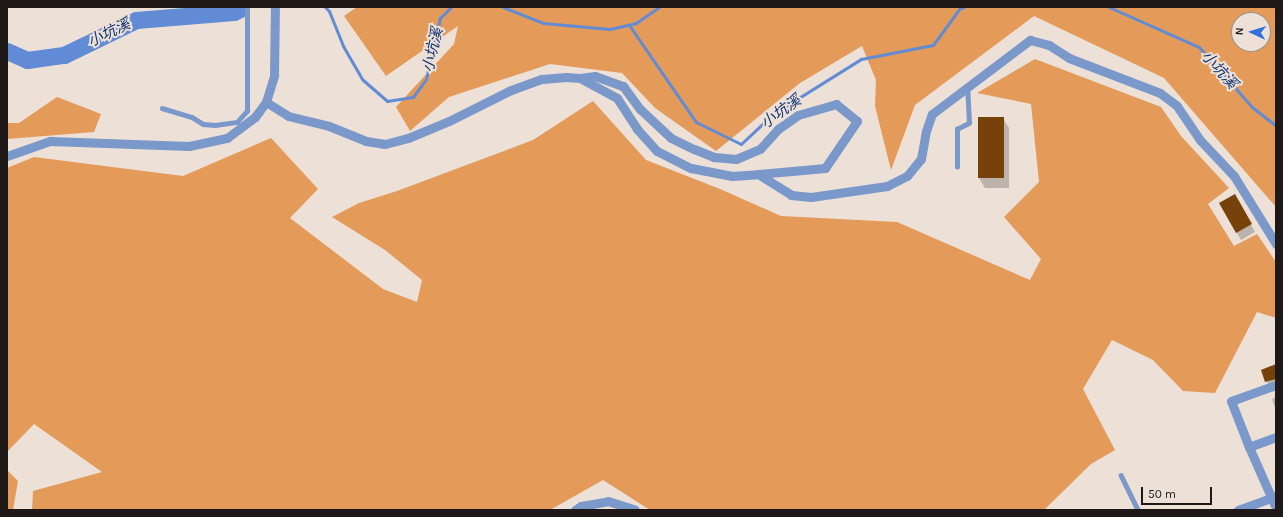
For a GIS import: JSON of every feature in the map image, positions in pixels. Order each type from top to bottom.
[{"type":"street","points":[[7,156],[50,141],[189,146],[227,138],[239,124],[255,117],[266,102],[274,75],[275,10]]},
{"type":"street","points":[[758,174],[792,196],[811,197],[886,186],[906,176],[921,159],[926,131],[932,114],[1030,40],[1049,45],[1069,58],[1160,93],[1177,106],[1200,140],[1234,176],[1276,244]]},
{"type":"street","points":[[266,102],[288,116],[330,126],[366,141],[385,144],[408,138],[442,124],[511,90],[542,78],[580,78],[595,76],[623,86],[640,109],[671,138],[714,157],[736,158],[760,149],[778,129],[798,115],[836,104],[857,121],[825,168],[732,176],[691,168],[657,151],[637,129],[616,98],[580,78]]},
{"type":"street","points":[[1276,385],[1231,401],[1249,447],[1274,497],[1276,508]]},
{"type":"street","points":[[1249,447],[1276,437]]},
{"type":"street","points":[[1238,510],[1274,497]]},
{"type":"street","points":[[575,510],[581,506],[608,501],[635,510]]},
{"type":"lane","points":[[162,108],[192,117],[203,124],[239,124],[247,111],[247,7]]},
{"type":"lane","points":[[957,167],[957,129],[969,123],[967,87]]},
{"type":"lane","points":[[1121,474],[1138,510]]},
{"type":"shaded area","points":[[357,7],[1276,7],[1276,207],[1164,78],[1034,16],[915,105],[891,170],[875,106],[876,80],[862,46],[800,83],[716,151],[655,108],[622,73],[550,64],[449,97],[410,131],[396,107],[454,44],[458,26],[386,76],[344,16]]},
{"type":"shaded area","points":[[1035,59],[1161,107],[1181,136],[1229,188],[1208,204],[1234,246],[1257,234],[1276,262],[1276,318],[1257,312],[1215,393],[1183,391],[1153,360],[1112,340],[1083,389],[1115,450],[1091,464],[1044,510],[650,510],[603,480],[550,510],[32,510],[33,491],[102,472],[34,424],[7,452],[7,168],[34,157],[183,176],[271,138],[318,189],[290,218],[383,289],[417,302],[422,280],[385,250],[332,217],[359,203],[397,191],[533,140],[593,101],[646,160],[720,189],[781,216],[897,222],[1030,280],[1041,259],[1004,217],[1039,182],[1031,104],[977,93]]},
{"type":"shaded area","points":[[57,97],[101,114],[94,132],[7,139],[7,123],[19,123]]},
{"type":"shaded area","points":[[7,470],[18,481],[13,510],[7,510]]},
{"type":"building","points":[[978,117],[1004,117],[1004,178],[978,178]]},
{"type":"building","points":[[1235,194],[1252,224],[1236,233],[1219,203]]},
{"type":"building","points":[[1276,364],[1276,379],[1265,382],[1261,370]]},
{"type":"waterway","name":"小坑溪","points":[[325,7],[329,11],[343,46],[363,80],[387,101],[413,97],[426,79],[440,18],[451,7]]},
{"type":"waterway","name":"小坑溪","points":[[503,7],[543,23],[610,29],[636,23],[659,7]]},
{"type":"waterway","name":"小坑溪","points":[[629,25],[696,122],[741,144],[773,114],[861,59],[933,45],[960,8],[964,7]]},
{"type":"waterway","name":"小坑溪","points":[[1109,7],[1199,47],[1252,107],[1276,126]]},
{"type":"waterway","name":"小坑溪","points":[[7,51],[27,60],[64,55],[136,20],[234,12],[240,9]]}]
